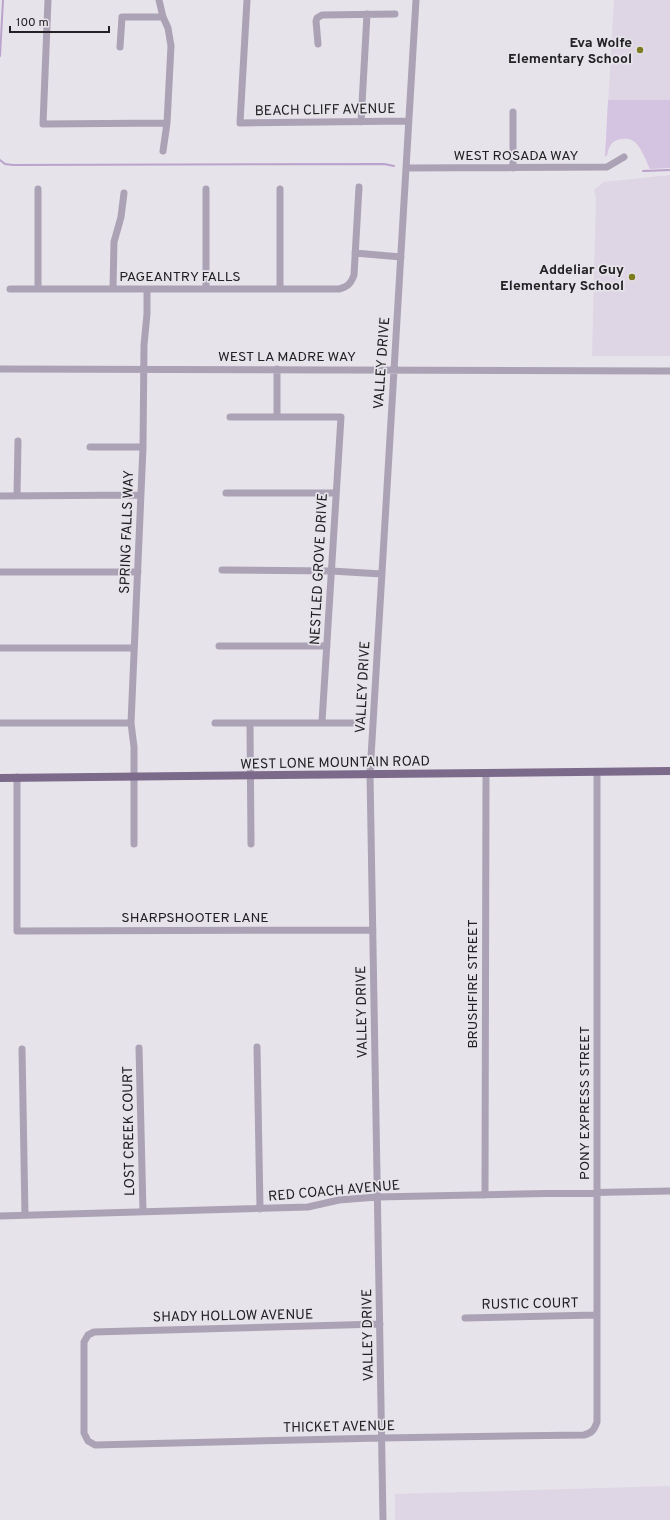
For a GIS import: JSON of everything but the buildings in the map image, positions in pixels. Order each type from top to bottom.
[{"type":"main road","name":"WEST LONE MOUNTAIN ROAD","points":[[0,778],[670,771]]},
{"type":"street","points":[[48,0],[44,124],[167,123]]},
{"type":"street","points":[[159,0],[163,17],[168,28],[171,46],[167,123],[163,151]]},
{"type":"street","name":"BEACH CLIFF AVENUE","points":[[247,0],[240,123],[409,122]]},
{"type":"street","name":"VALLEY DRIVE","points":[[383,1520],[370,774],[416,0]]},
{"type":"street","points":[[361,122],[367,14]]},
{"type":"street","points":[[318,44],[316,21],[317,18],[322,15],[394,14]]},
{"type":"street","points":[[120,47],[122,17],[163,17]]},
{"type":"street","points":[[513,112],[513,168]]},
{"type":"street","name":"WEST ROSADA WAY","points":[[406,168],[607,167],[624,157]]},
{"type":"street","points":[[359,187],[355,253],[401,257]]},
{"type":"street","points":[[38,189],[38,289]]},
{"type":"street","points":[[206,189],[206,289]]},
{"type":"street","points":[[280,189],[280,289]]},
{"type":"street","points":[[113,289],[114,242],[124,193]]},
{"type":"street","name":"PAGEANTRY FALLS","points":[[10,289],[339,289],[345,288],[349,285],[354,275],[355,253]]},
{"type":"street","name":"SPRING FALLS WAY","points":[[134,844],[134,747],[131,723],[143,447],[143,369],[147,314],[147,289]]},
{"type":"street","name":"WEST LA MADRE WAY","points":[[0,369],[670,371]]},
{"type":"street","points":[[230,417],[277,417],[277,370]]},
{"type":"street","name":"NESTLED GROVE DRIVE","points":[[277,417],[341,417],[330,571],[322,722]]},
{"type":"street","points":[[17,496],[18,441]]},
{"type":"street","points":[[90,447],[143,447]]},
{"type":"street","points":[[226,493],[336,494]]},
{"type":"street","points":[[0,496],[141,495]]},
{"type":"street","points":[[222,570],[330,571],[382,574]]},
{"type":"street","points":[[0,572],[138,572]]},
{"type":"street","points":[[219,646],[327,646]]},
{"type":"street","points":[[0,648],[134,648]]},
{"type":"street","points":[[0,723],[131,723]]},
{"type":"street","points":[[215,723],[355,723]]},
{"type":"street","points":[[250,723],[251,844]]},
{"type":"street","name":"PONY EXPRESS STREET","points":[[591,1433],[597,1422],[597,772]]},
{"type":"street","name":"BRUSHFIRE STREET","points":[[485,1196],[486,773]]},
{"type":"street","name":"SHARPSHOOTER LANE","points":[[17,777],[17,931],[373,930]]},
{"type":"street","points":[[257,1047],[260,1209]]},
{"type":"street","name":"LOST CREEK COURT","points":[[139,1048],[143,1212]]},
{"type":"street","points":[[22,1049],[25,1215]]},
{"type":"street","name":"RED COACH AVENUE","points":[[0,1216],[308,1207],[339,1200],[377,1197],[485,1196],[670,1191]]},
{"type":"street","name":"RUSTIC COURT","points":[[465,1318],[597,1315]]},
{"type":"street","name":"SHADY HOLLOW AVENUE","points":[[88,1441],[84,1433],[84,1342],[88,1335],[94,1332],[380,1324]]},
{"type":"street","name":"THICKET AVENUE","points":[[88,1441],[94,1445],[584,1435],[591,1433]]},
{"type":"shaded area","name":"Eva Wolfe Elementary School","points":[[614,0],[670,0],[670,168],[643,154],[633,140],[617,140],[613,142],[605,157]]},
{"type":"shaded area","points":[[608,100],[670,100],[670,168],[650,169],[637,144],[634,141],[627,139],[619,139],[612,143],[605,157]]},
{"type":"shaded area","name":"Addeliar Guy Elementary School","points":[[670,175],[670,356],[592,356],[596,197],[594,190],[604,182]]},
{"type":"shaded area","points":[[670,1486],[670,1520],[395,1520],[395,1494]]},
{"type":"waterway","points":[[0,56],[3,0]]},
{"type":"waterway","points":[[0,160],[5,164],[13,165],[384,164],[394,166]]},
{"type":"waterway","points":[[643,171],[670,170]]},
{"type":"place","name":"Eva Wolfe Elementary School","points":[[640,50]]},
{"type":"place","name":"Addeliar Guy Elementary School","points":[[632,277]]}]
